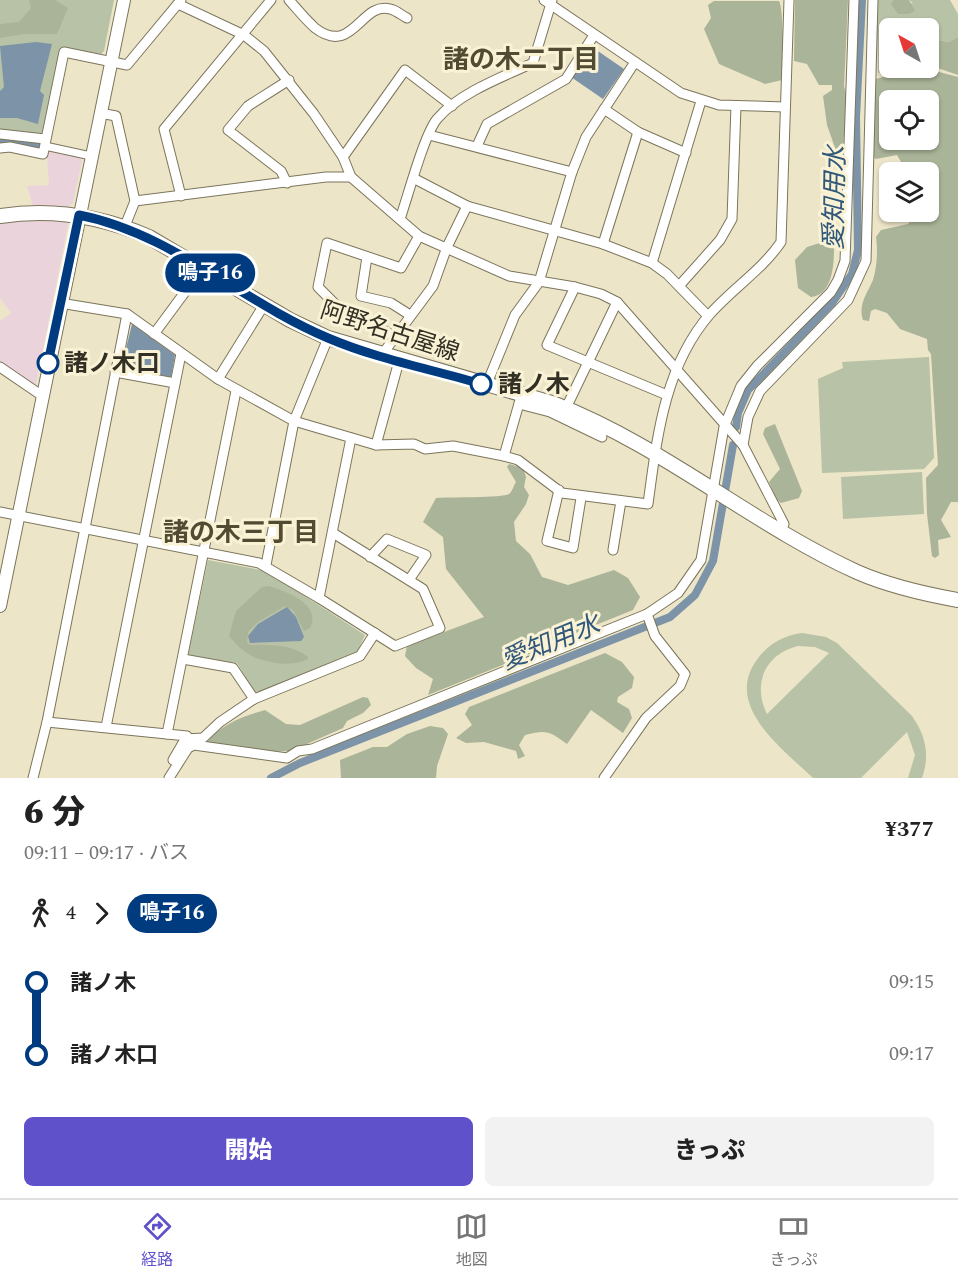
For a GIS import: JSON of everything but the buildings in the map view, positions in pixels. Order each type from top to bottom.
[{"type":"main road","name":"阿野名古屋線","points":[[0,216],[40,212],[79,215],[124,226],[149,237],[264,305],[328,338],[381,356],[486,386],[521,399],[566,408],[603,424],[781,530],[859,573],[905,588],[958,600]]},
{"type":"street","points":[[0,606],[41,395],[124,0]]},
{"type":"street","points":[[181,196],[164,129],[271,0]]},
{"type":"street","points":[[289,0],[316,29],[336,36],[349,34],[370,14],[384,8],[391,9],[406,18]]},
{"type":"street","points":[[60,303],[127,314],[218,379],[294,421],[376,444],[414,444],[425,448],[453,446],[504,456],[518,460],[559,490],[581,498],[648,504],[667,395],[685,346],[708,316],[781,242],[789,0]]},
{"type":"street","points":[[169,778],[188,748],[194,745],[287,758],[647,615],[678,593],[697,570],[707,535],[724,427],[735,397],[747,376],[822,302],[838,280],[845,261],[854,76],[854,0]]},
{"type":"street","points":[[743,445],[748,417],[760,391],[838,312],[855,289],[866,261],[864,211],[873,0]]},
{"type":"street","points":[[0,148],[10,147],[43,154],[63,52],[127,65],[179,2],[244,34],[276,63],[343,157],[351,177],[419,236],[509,276],[575,287],[601,294],[617,302],[676,368],[724,427],[743,445],[784,524],[781,530]]},
{"type":"street","points":[[400,219],[429,135],[438,118],[452,106],[533,63],[549,2],[681,93],[701,101],[735,106],[785,107]]},
{"type":"street","points":[[477,146],[487,124],[566,79],[594,35]]},
{"type":"street","points":[[486,386],[514,315],[539,282],[572,172],[586,137],[634,62]]},
{"type":"street","points":[[343,157],[405,70],[452,106]]},
{"type":"street","points":[[854,76],[869,77]]},
{"type":"street","points":[[287,183],[281,171],[228,130],[248,106],[289,80]]},
{"type":"street","points":[[652,263],[701,101]]},
{"type":"street","points":[[679,286],[720,240],[732,219],[735,106]]},
{"type":"street","points":[[604,109],[638,132],[686,153]]},
{"type":"street","points":[[100,113],[116,117],[135,201],[124,226]]},
{"type":"street","points":[[603,244],[638,132]]},
{"type":"street","points":[[0,134],[45,143],[91,156]]},
{"type":"street","points":[[429,135],[572,172]]},
{"type":"street","points":[[135,201],[326,177],[351,177]]},
{"type":"street","points":[[415,179],[467,206],[603,244],[652,263],[679,286],[708,316]]},
{"type":"street","points":[[381,356],[434,286],[447,247],[467,206]]},
{"type":"street","points":[[849,211],[864,211]]},
{"type":"street","points":[[394,336],[334,304],[318,287],[327,243],[401,268],[419,236]]},
{"type":"street","points":[[367,257],[361,296],[391,303],[410,315]]},
{"type":"street","points":[[154,334],[202,269]]},
{"type":"street","points":[[575,287],[547,345],[667,395]]},
{"type":"street","points":[[566,408],[587,360],[617,302]]},
{"type":"street","points":[[218,379],[264,305]]},
{"type":"street","points":[[33,778],[47,722],[127,314]]},
{"type":"street","points":[[266,566],[294,421],[328,338]]},
{"type":"street","points":[[106,727],[181,354]]},
{"type":"street","points":[[376,444],[399,361]]},
{"type":"street","points":[[0,367],[41,395]]},
{"type":"street","points":[[115,372],[175,383]]},
{"type":"street","points":[[167,734],[236,390]]},
{"type":"street","points":[[504,456],[521,399],[602,437]]},
{"type":"street","points":[[319,598],[351,438]]},
{"type":"street","points":[[559,490],[547,541],[573,548],[581,498]]},
{"type":"street","points":[[613,550],[621,501]]},
{"type":"street","points":[[0,512],[266,566],[395,645],[440,628],[426,593],[333,533]]},
{"type":"street","points":[[370,557],[387,539],[426,555],[409,580]]},
{"type":"street","points":[[604,778],[646,718],[680,686],[685,674],[652,629],[647,615]]},
{"type":"street","points":[[185,739],[203,738],[219,722],[254,699],[360,656],[375,633]]},
{"type":"street","points":[[183,659],[233,668],[254,699]]},
{"type":"street","points":[[47,722],[187,736],[163,778]]},
{"type":"shaded area","points":[[50,150],[80,157],[82,161],[73,203],[68,207],[33,206],[27,186],[49,185],[47,157]]},
{"type":"shaded area","points":[[64,219],[68,224],[36,384],[33,386],[0,364],[0,321],[11,313],[0,298],[0,220]]},
{"type":"green space","points":[[0,0],[114,0],[104,51],[101,54],[61,47],[43,132],[40,134],[0,131]]},
{"type":"green space","points":[[29,0],[55,0],[68,8],[57,34],[24,34],[0,38],[0,24],[19,22],[31,8]]},
{"type":"green space","points":[[795,0],[848,0],[844,86],[847,98],[842,160],[839,159],[827,125],[823,96],[832,90],[832,85],[819,85],[807,64],[794,61]]},
{"type":"green space","points":[[877,0],[893,0],[892,4],[913,3],[909,0],[950,0],[958,14],[958,37],[949,42],[939,40],[939,18],[879,18],[878,73]]},
{"type":"green space","points":[[893,0],[909,0],[915,11],[909,14],[898,14],[891,4]]},
{"type":"green space","points":[[714,1],[779,1],[783,52],[782,80],[765,84],[719,64],[704,29],[711,18],[708,5]]},
{"type":"green space","points":[[958,37],[958,75],[939,68],[939,40],[949,42]]},
{"type":"green space","points":[[939,72],[958,77],[958,502],[951,502],[941,520],[951,537],[938,540],[939,555],[935,558],[932,556],[927,514],[926,478],[938,465],[931,354],[928,350],[927,339],[900,329],[887,313],[875,309],[871,311],[869,321],[863,320],[862,304],[873,280],[877,253],[876,237],[881,230],[910,222],[939,222],[939,162],[901,162],[897,155],[876,159],[870,154],[875,79],[939,78]]},
{"type":"green space","points":[[834,229],[834,262],[831,277],[824,291],[811,297],[798,288],[795,260],[807,247],[823,242]]},
{"type":"green space","points":[[929,357],[934,458],[924,469],[822,473],[818,379],[843,368],[842,362]]},
{"type":"green space","points":[[775,424],[802,491],[799,498],[781,503],[777,500],[769,482],[780,469],[763,434],[765,428]]},
{"type":"green space","points":[[509,464],[523,468],[526,477],[524,487],[529,495],[514,522],[516,541],[530,554],[542,577],[568,585],[614,570],[628,578],[640,597],[633,610],[556,641],[546,637],[537,651],[428,695],[433,679],[416,668],[405,656],[407,646],[484,617],[446,569],[443,537],[423,522],[436,498],[509,494],[516,482],[507,467]]},
{"type":"green space","points":[[922,472],[924,514],[843,519],[841,477]]},
{"type":"green space","points":[[208,560],[266,571],[365,635],[357,652],[260,692],[254,691],[237,663],[188,656]]},
{"type":"green space","points":[[269,586],[301,600],[307,606],[311,612],[310,628],[304,631],[293,610],[285,606],[258,622],[248,632],[247,642],[250,645],[273,645],[297,650],[309,658],[289,664],[258,659],[243,650],[229,636],[236,611],[262,587]]},
{"type":"green space","points":[[795,634],[826,637],[837,643],[912,716],[921,731],[925,746],[926,761],[922,778],[908,778],[915,755],[907,732],[861,778],[813,778],[774,741],[752,711],[747,695],[748,678],[756,661],[765,650],[776,642]],"holes":[[[798,646],[815,647],[829,653],[767,714],[761,692],[764,672],[770,663],[777,656]]]},
{"type":"green space","points":[[605,653],[622,662],[634,677],[632,688],[618,697],[617,702],[629,709],[632,718],[623,733],[591,710],[567,744],[548,733],[525,735],[519,745],[525,756],[518,759],[516,751],[484,742],[466,743],[456,738],[472,725],[465,714],[469,707]]},
{"type":"green space","points":[[363,697],[368,698],[371,705],[363,713],[347,721],[343,728],[291,751],[253,752],[207,742],[233,722],[265,710],[286,724],[300,725]]},
{"type":"green space","points":[[430,726],[443,728],[448,734],[437,766],[436,778],[341,778],[340,760],[373,747],[387,747],[407,734]]},
{"type":"water","points":[[36,42],[52,44],[40,91],[44,95],[38,124],[17,118],[0,118],[0,91],[4,87],[0,46]]},
{"type":"water","points":[[592,47],[624,69],[603,99],[571,77]]},
{"type":"water","points":[[132,324],[175,355],[171,377],[124,368],[122,365]]},
{"type":"water","points":[[287,607],[296,617],[304,637],[301,641],[250,643],[248,636],[258,624]]},
{"type":"waterway","name":"愛知用水","points":[[736,427],[738,413],[748,390],[832,303],[852,274],[858,250],[856,117],[862,0]]},
{"type":"waterway","points":[[0,141],[38,145]]},
{"type":"waterway","name":"愛知用水","points":[[271,778],[300,763],[670,617],[695,595],[713,561],[733,445]]},
{"type":"bus line","name":"鳴子16","points":[[48,363],[79,215],[106,220],[149,237],[290,320],[328,338],[351,347],[481,384]]},
{"type":"place","name":"諸ノ木口","points":[[48,363]]},
{"type":"place","name":"諸ノ木","points":[[481,384]]},
{"type":"district","name":"諸の木二丁目","points":[[521,59]]},
{"type":"district","name":"諸の木三丁目","points":[[241,532]]}]
